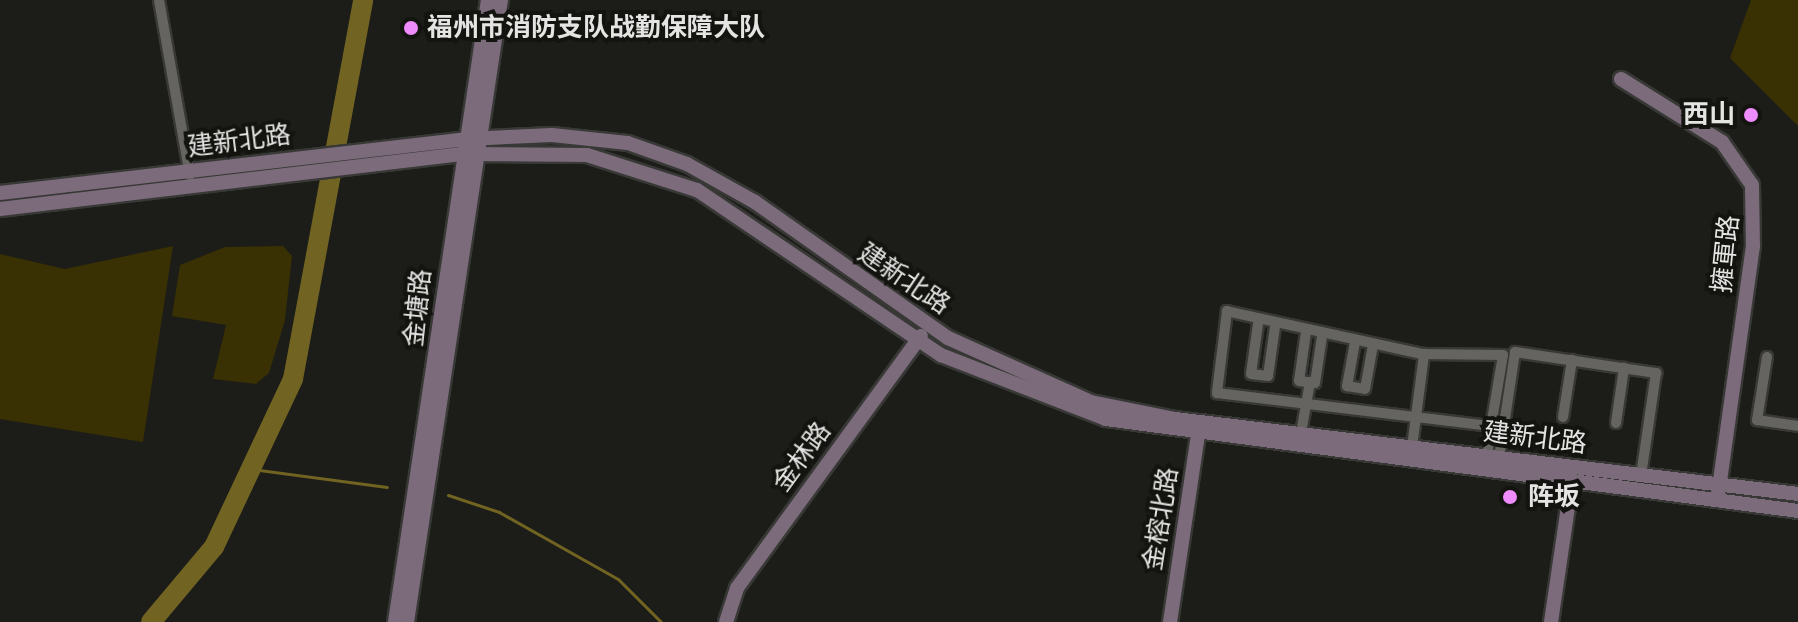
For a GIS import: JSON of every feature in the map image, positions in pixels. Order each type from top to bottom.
[{"type":"main road","name":"金塘路","points":[[407,622],[473,146],[488,0]]},
{"type":"main road","name":"金塘路","points":[[395,622],[473,146],[501,0]]},
{"type":"main road","name":"擁軍路","points":[[1621,79],[1722,142],[1752,185],[1753,246],[1718,492]]},
{"type":"main road","name":"建新北路","points":[[0,209],[353,151],[473,146],[581,136],[664,154],[755,202],[928,326],[1064,393],[1199,428],[1301,433],[1641,476],[1798,511]]},
{"type":"main road","name":"建新北路","points":[[0,193],[190,177],[312,171],[473,146],[566,152],[670,177],[747,220],[917,341],[1106,419],[1199,428],[1572,480],[1718,492],[1798,494]]},
{"type":"main road","name":"金林路","points":[[726,622],[737,588],[928,326]]},
{"type":"main road","name":"金榕北路","points":[[1170,622],[1199,428]]},
{"type":"main road","points":[[1551,622],[1572,480]]},
{"type":"street","points":[[159,0],[190,177]]},
{"type":"street","points":[[1491,426],[1217,393],[1227,311],[1258,324],[1424,354],[1503,355],[1491,426],[1493,457]]},
{"type":"street","points":[[1258,324],[1251,374],[1268,376],[1275,327]]},
{"type":"street","points":[[1306,332],[1299,381],[1315,383],[1322,336]]},
{"type":"street","points":[[1355,342],[1347,386],[1365,389],[1373,345]]},
{"type":"street","points":[[1493,457],[1515,352],[1656,373],[1641,476]]},
{"type":"street","points":[[1412,447],[1424,354]]},
{"type":"street","points":[[1767,357],[1757,420],[1798,426]]},
{"type":"street","points":[[1563,417],[1572,360]]},
{"type":"street","points":[[1616,423],[1624,368]]},
{"type":"street","points":[[1301,433],[1310,382]]},
{"type":"shaded area","points":[[1751,0],[1798,0],[1798,126],[1730,58]]},
{"type":"shaded area","points":[[173,246],[143,442],[0,419],[0,254],[65,269]]},
{"type":"shaded area","points":[[283,246],[292,256],[285,320],[269,373],[256,384],[213,379],[226,325],[172,316],[180,265],[225,247]]},
{"type":"waterway","points":[[151,622],[214,547],[293,379],[363,0]]},
{"type":"waterway","points":[[252,469],[387,487]]},
{"type":"waterway","points":[[448,495],[499,512],[618,579],[661,622]]},
{"type":"place","name":"福州市消防支队战勤保障大队","points":[[411,28]]},
{"type":"place","name":"西山","points":[[1751,115]]},
{"type":"place","name":"阵坂","points":[[1510,497]]}]
